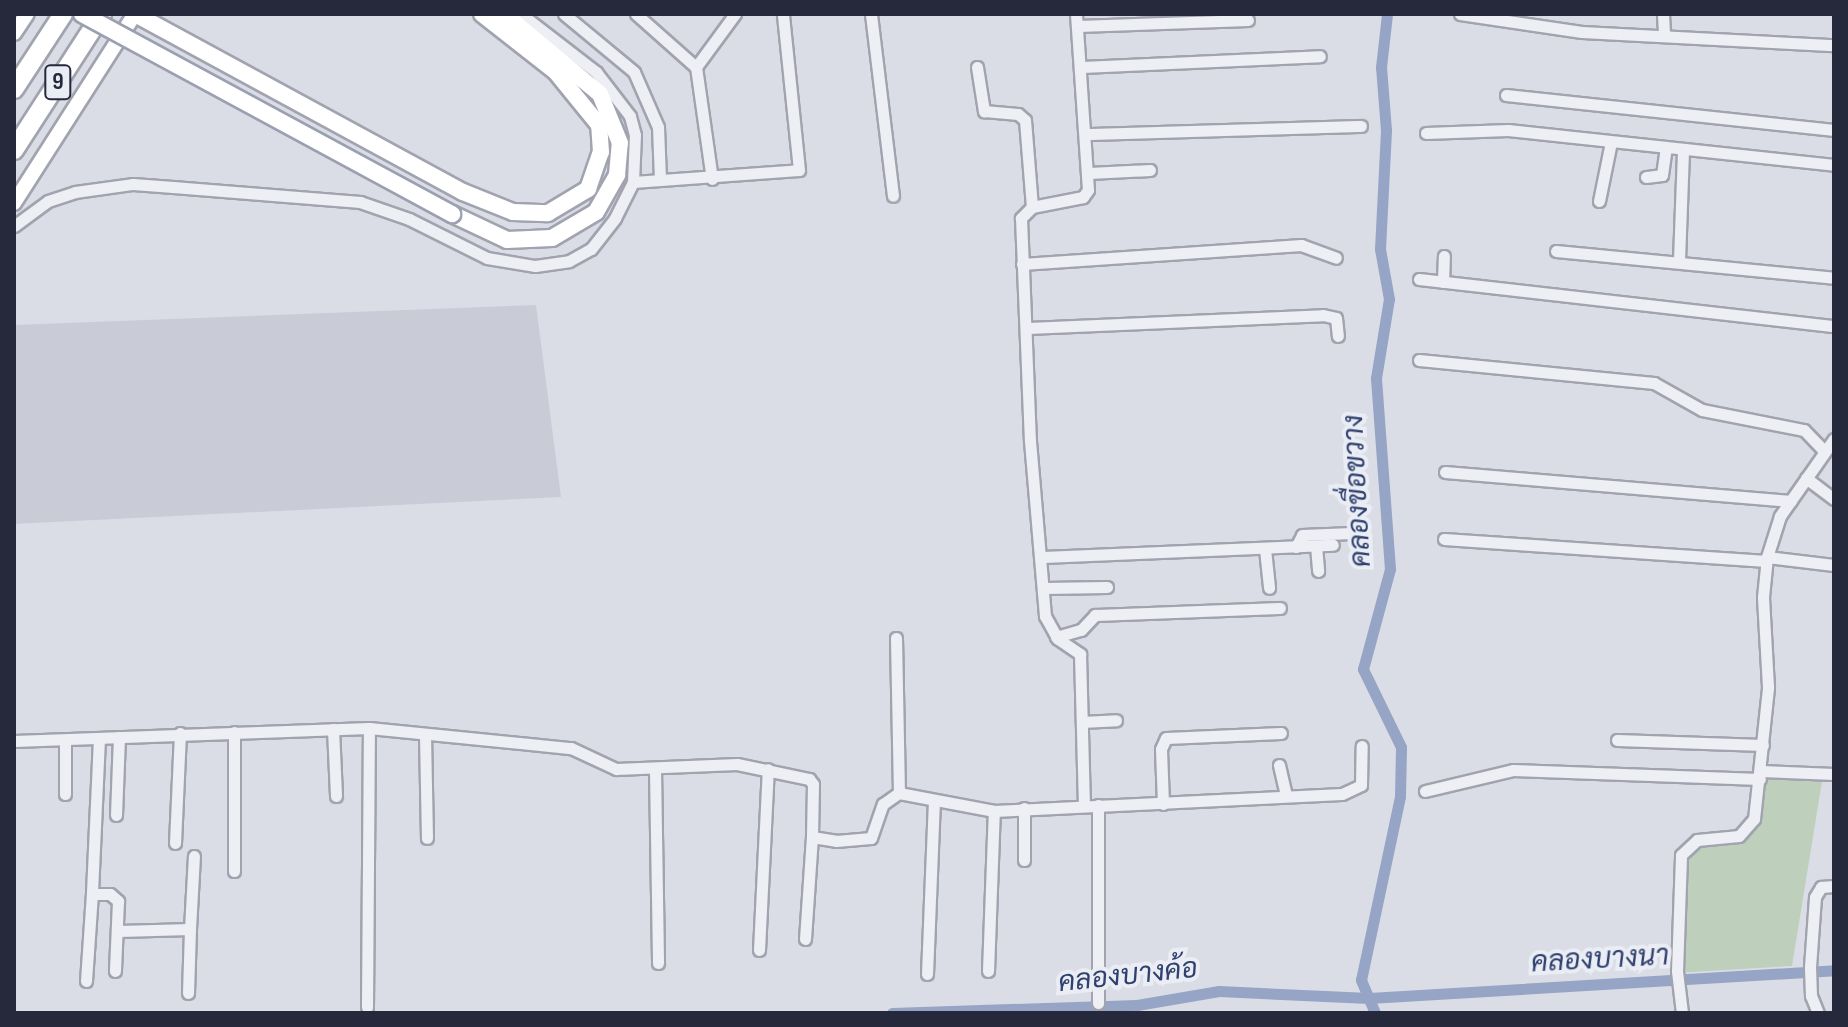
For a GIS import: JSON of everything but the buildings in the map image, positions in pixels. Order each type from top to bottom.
[{"type":"highway","name":"9","points":[[14,89],[63,14]]},
{"type":"highway","name":"9","points":[[14,150],[102,14]]},
{"type":"main road","points":[[14,33],[27,14]]},
{"type":"main road","points":[[82,14],[452,214],[507,240],[552,238],[596,212],[617,175],[620,143],[600,94],[504,14]]},
{"type":"main road","points":[[14,203],[135,14],[463,192],[513,212],[548,213],[588,189],[601,152],[599,125],[582,98],[482,14]]},
{"type":"street","points":[[14,226],[48,201],[75,192],[133,184],[360,202],[409,219],[487,258],[535,266],[569,261],[591,249],[615,218],[633,182],[635,135],[630,116],[596,72],[521,14]]},
{"type":"street","points":[[564,14],[634,72],[658,127],[660,180]]},
{"type":"street","points":[[636,14],[696,67],[712,179]]},
{"type":"street","points":[[696,67],[735,14]]},
{"type":"street","points":[[633,182],[712,179],[799,170],[783,14]]},
{"type":"street","points":[[871,14],[893,196]]},
{"type":"street","points":[[1460,14],[1549,20],[1664,36],[1834,45]]},
{"type":"street","points":[[1663,14],[1664,36]]},
{"type":"street","points":[[1084,803],[1080,654],[1056,637],[1045,616],[1043,557],[1030,441],[1028,328],[1021,218],[1032,207],[1083,197],[1089,173],[1088,134],[1077,20],[1248,20]]},
{"type":"street","points":[[1082,67],[1320,56]]},
{"type":"street","points":[[977,67],[984,111],[1018,114],[1025,120],[1032,207]]},
{"type":"street","points":[[1506,95],[1834,130]]},
{"type":"street","points":[[1088,134],[1361,126]]},
{"type":"street","points":[[1426,133],[1508,130],[1834,165]]},
{"type":"street","points":[[1599,201],[1611,142]]},
{"type":"street","points":[[1646,177],[1662,175],[1666,148]]},
{"type":"street","points":[[1679,260],[1683,150]]},
{"type":"street","points":[[1089,173],[1150,170]]},
{"type":"street","points":[[1022,264],[1301,245],[1336,258]]},
{"type":"street","points":[[1556,251],[1679,260],[1834,278]]},
{"type":"street","points":[[1443,282],[1444,256]]},
{"type":"street","points":[[1419,279],[1834,326]]},
{"type":"street","points":[[1028,328],[1323,315],[1336,318],[1338,336]]},
{"type":"street","points":[[1419,360],[1654,383],[1702,410],[1804,430],[1825,452]]},
{"type":"street","points":[[1682,1008],[1677,971],[1683,850],[1697,840],[1745,833],[1754,819],[1768,687],[1766,559],[1774,527],[1834,439]]},
{"type":"street","points":[[1445,472],[1791,501]]},
{"type":"street","points":[[1806,478],[1834,499]]},
{"type":"street","points":[[1296,547],[1302,535],[1352,533]]},
{"type":"street","points":[[1444,539],[1834,565]]},
{"type":"street","points":[[1043,557],[1333,545]]},
{"type":"street","points":[[1316,546],[1318,571]]},
{"type":"street","points":[[1265,549],[1269,588]]},
{"type":"street","points":[[1044,588],[1107,587]]},
{"type":"street","points":[[1056,637],[1081,630],[1095,615],[1280,608]]},
{"type":"street","points":[[896,638],[899,793]]},
{"type":"street","points":[[1082,722],[1116,720]]},
{"type":"street","points":[[367,1007],[369,728]]},
{"type":"street","points":[[14,741],[369,728],[571,748],[605,767],[655,769],[720,763],[799,775],[813,784],[805,939]]},
{"type":"street","points":[[333,729],[336,796]]},
{"type":"street","points":[[234,732],[234,871]]},
{"type":"street","points":[[175,843],[180,733]]},
{"type":"street","points":[[1163,804],[1161,749],[1166,738],[1281,733]]},
{"type":"street","points":[[425,735],[427,838]]},
{"type":"street","points":[[116,815],[119,737]]},
{"type":"street","points":[[86,981],[99,738]]},
{"type":"street","points":[[65,740],[65,794]]},
{"type":"street","points":[[1617,740],[1763,745]]},
{"type":"street","points":[[899,793],[934,803],[994,811],[1084,803],[1163,804],[1286,795],[1332,795],[1359,788],[1362,746]]},
{"type":"street","points":[[1279,765],[1286,795]]},
{"type":"street","points":[[655,769],[658,963]]},
{"type":"street","points":[[759,950],[768,769]]},
{"type":"street","points":[[1425,791],[1513,770],[1834,774]]},
{"type":"street","points":[[812,837],[871,838],[883,804],[899,793]]},
{"type":"street","points":[[927,974],[934,803]]},
{"type":"street","points":[[1098,805],[1098,1003]]},
{"type":"street","points":[[1024,808],[1024,860]]},
{"type":"street","points":[[988,971],[994,811]]},
{"type":"street","points":[[188,993],[194,856]]},
{"type":"street","points":[[1818,1013],[1811,996],[1810,967],[1815,897],[1821,887],[1834,886]]},
{"type":"street","points":[[92,894],[117,899],[119,931],[115,971]]},
{"type":"street","points":[[119,931],[190,929]]},
{"type":"shaded area","points":[[536,305],[561,497],[14,524],[14,325]]},
{"type":"green space","points":[[1757,766],[1824,769],[1792,966],[1676,973],[1677,854],[1693,836],[1727,834],[1744,822],[1753,804]]},
{"type":"waterway","name":"คลองขื่อขวาง","points":[[1375,1013],[1361,980],[1400,796],[1401,747],[1363,669],[1390,569],[1376,378],[1389,299],[1380,249],[1386,130],[1381,67],[1387,14]]},
{"type":"waterway","name":"คลองบางค้อ","points":[[892,1013],[1137,1005],[1219,991],[1369,998],[1834,970]]},
{"type":"water label","name":"คลองบางนา","points":[[1600,960]]}]
